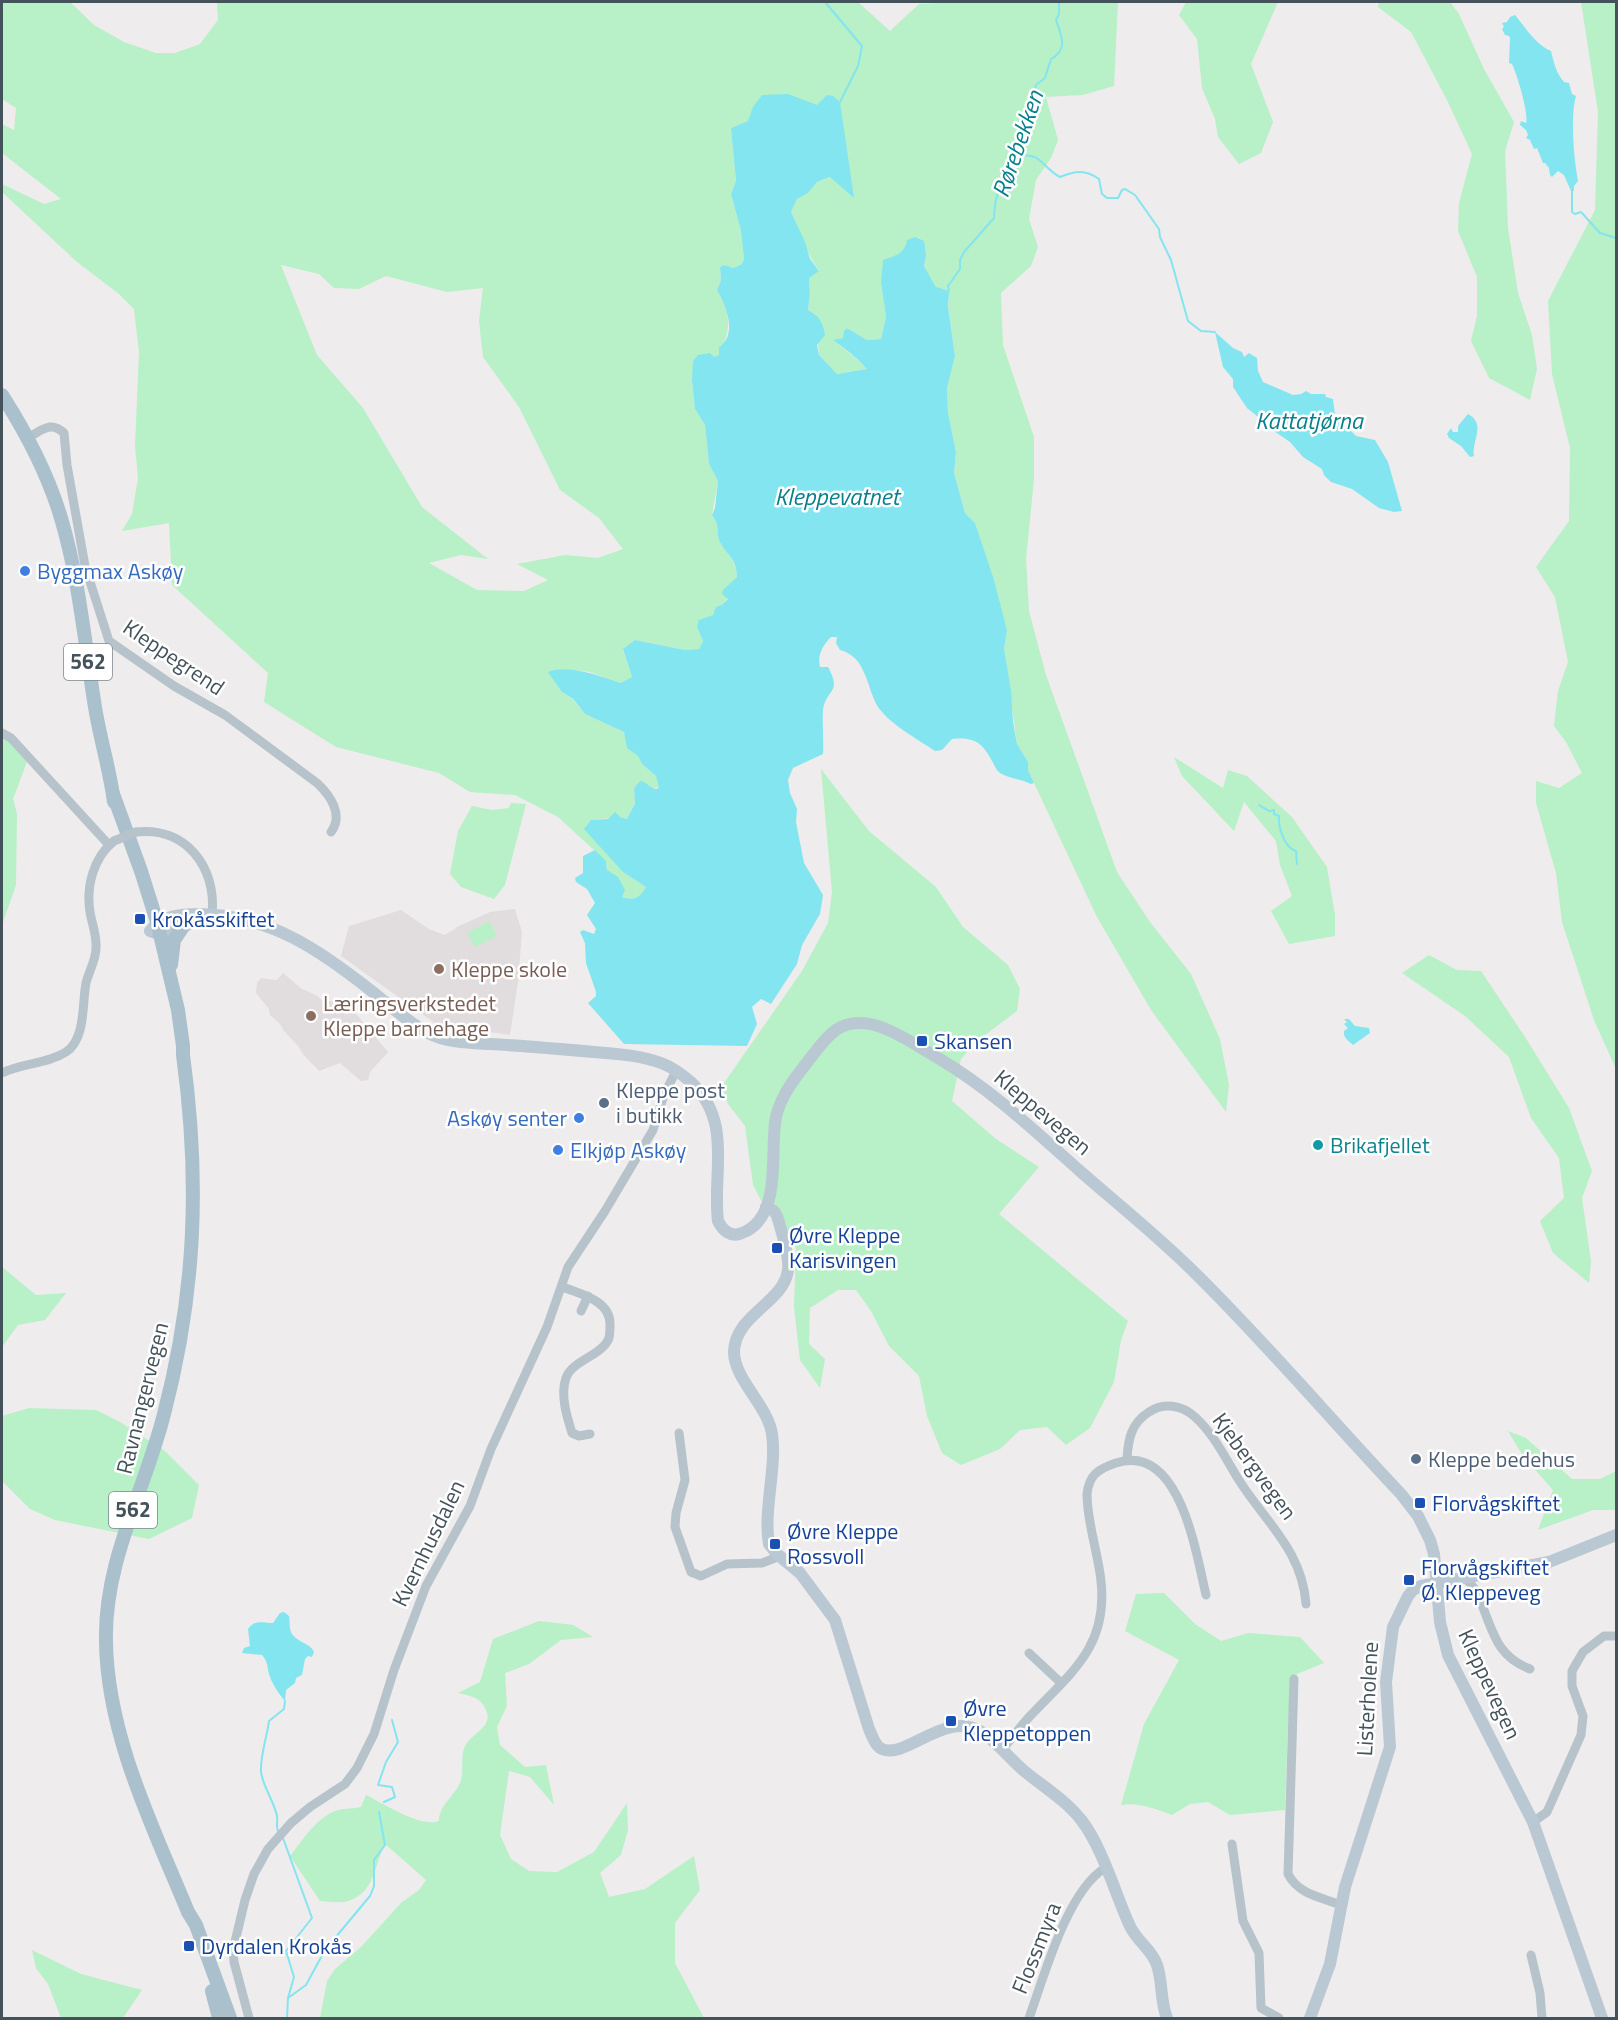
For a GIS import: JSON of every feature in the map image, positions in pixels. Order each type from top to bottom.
[{"type":"main road","name":"Ravnangervegen","points":[[2,395],[27,438],[50,487],[64,530],[73,568],[97,718],[120,833],[156,929],[170,976],[183,1046],[193,1160],[194,1213],[188,1293],[178,1355],[164,1416],[113,1574],[107,1608],[106,1642],[109,1689],[120,1736],[188,1912],[196,1925],[230,2019]]},
{"type":"main road","name":"Kleppevegen","points":[[156,929],[182,915],[212,914],[270,927],[302,941],[349,973],[406,1019],[439,1038],[632,1056],[662,1063],[692,1084],[706,1101],[711,1112],[719,1154],[717,1212],[721,1227],[728,1233],[741,1234],[753,1226],[766,1207],[774,1176],[774,1137],[779,1106],[792,1083],[818,1048],[835,1030],[851,1023],[869,1024],[906,1039],[973,1082],[1024,1122],[1194,1272],[1410,1505],[1430,1540],[1434,1554],[1440,1622],[1448,1655],[1533,1822],[1602,2019]]},
{"type":"main road","points":[[170,976],[171,951],[174,940],[182,928],[212,914]]},
{"type":"main road","points":[[156,929],[182,928]]},
{"type":"main road","name":"Ravnangervegen","points":[[156,929],[178,1046],[183,1055]]},
{"type":"main road","points":[[766,1207],[774,1211],[777,1216],[788,1262],[787,1274],[779,1288],[747,1321],[734,1351],[735,1364],[762,1409],[772,1435],[768,1539],[773,1549],[800,1573],[835,1620],[869,1729],[877,1745],[891,1751],[900,1749],[947,1727],[959,1726],[981,1731],[1082,1821],[1095,1843],[1129,1925],[1157,1964],[1161,2001],[1167,2019]]},
{"type":"main road","name":"Listerholene","points":[[1310,2019],[1332,1955],[1341,1905],[1354,1856],[1384,1771],[1390,1747],[1386,1682],[1393,1627],[1402,1605],[1413,1590],[1437,1583],[1549,1562],[1617,1535]]},
{"type":"main road","name":"Ravnangervegen","points":[[188,1912],[188,1919],[219,2019]]},
{"type":"street","name":"Kleppegrend","points":[[27,438],[51,426],[57,427],[64,433],[67,465],[85,566],[109,641],[174,686],[225,715],[327,792],[334,805],[336,819],[331,832]]},
{"type":"street","points":[[2,734],[11,738],[112,843]]},
{"type":"street","points":[[2,1073],[66,1052],[77,1037],[87,981],[96,948],[88,898],[89,886],[99,859],[112,843],[136,832],[166,835],[180,841],[203,864],[210,882],[212,914]]},
{"type":"street","name":"Kvernhusdalen","points":[[249,2019],[233,1950],[254,1874],[267,1849],[291,1822],[345,1784],[357,1768],[377,1725],[394,1670],[426,1586],[465,1516],[491,1449],[544,1334],[572,1259],[605,1211],[652,1130],[664,1095],[676,1071]]},
{"type":"street","points":[[562,1287],[588,1296],[604,1306],[610,1320],[609,1338],[598,1350],[568,1372],[565,1380],[566,1414],[572,1433],[579,1436],[590,1434]]},
{"type":"street","points":[[581,1311],[588,1296]]},
{"type":"street","name":"Kjebergvegen","points":[[1127,1459],[1132,1429],[1151,1410],[1161,1406],[1175,1406],[1195,1417],[1218,1446],[1237,1477],[1287,1546],[1302,1580],[1306,1604]]},
{"type":"street","points":[[679,1433],[685,1480],[677,1506],[675,1527],[691,1572],[701,1576],[727,1564],[762,1563],[780,1556]]},
{"type":"street","points":[[1002,1749],[1060,1682],[1074,1671],[1093,1641],[1101,1613],[1101,1579],[1087,1501],[1088,1482],[1102,1469],[1127,1459],[1141,1460],[1150,1463],[1173,1488],[1197,1553],[1206,1595]]},
{"type":"street","points":[[1464,1578],[1474,1587],[1500,1648],[1512,1661],[1530,1669]]},
{"type":"street","points":[[1533,1822],[1547,1812],[1581,1735],[1583,1716],[1571,1679],[1576,1661],[1583,1652],[1604,1635],[1617,1636]]},
{"type":"street","points":[[1029,1653],[1060,1682]]},
{"type":"street","points":[[1294,1679],[1288,1874],[1305,1892],[1341,1905]]},
{"type":"street","points":[[1232,1844],[1243,1921],[1259,1953],[1261,2008],[1279,2019]]},
{"type":"street","name":"Flossmyra","points":[[1029,2019],[1063,1923],[1093,1877],[1105,1868]]},
{"type":"street","points":[[1531,1955],[1538,1983],[1542,2019]]},
{"type":"shaded area","name":"Kleppe skole","points":[[515,909],[522,932],[518,982],[510,1035],[436,1024],[341,956],[349,926],[401,910],[429,929],[445,935],[490,912]]},
{"type":"shaded area","points":[[283,973],[302,989],[318,996],[322,1001],[335,1001],[342,997],[388,1052],[370,1072],[368,1080],[361,1081],[340,1063],[319,1071],[270,1015],[269,1009],[256,993],[257,982],[261,978],[277,980]]},
{"type":"green space","points":[[2,2],[70,2],[94,25],[124,42],[156,53],[175,53],[200,44],[218,20],[217,2],[858,2],[890,31],[919,4],[1118,2],[1114,86],[1083,95],[1046,97],[1058,140],[1051,158],[1036,180],[1029,219],[1038,247],[1031,266],[1001,293],[1003,345],[1034,437],[1034,479],[1026,559],[1029,611],[1046,675],[1117,872],[1150,922],[1191,974],[1220,1039],[1229,1085],[1226,1112],[1151,1010],[1097,917],[1028,770],[1028,762],[1017,744],[1004,649],[1007,630],[975,523],[965,513],[954,473],[956,452],[948,413],[947,388],[955,356],[949,300],[936,287],[924,266],[926,256],[906,248],[881,283],[886,317],[881,339],[867,340],[847,328],[843,338],[834,340],[868,369],[837,374],[819,355],[816,315],[808,310],[809,277],[819,270],[807,250],[791,212],[797,199],[808,193],[817,182],[831,177],[854,197],[817,105],[753,112],[748,121],[731,128],[736,181],[731,194],[741,231],[744,259],[742,264],[732,268],[724,265],[720,267],[721,280],[717,290],[725,307],[728,330],[719,355],[694,368],[692,380],[695,409],[705,425],[709,464],[718,481],[712,515],[720,542],[733,561],[736,570],[737,577],[729,596],[717,611],[697,627],[703,641],[699,649],[685,650],[635,640],[623,650],[632,677],[620,683],[590,672],[564,669],[562,692],[572,699],[585,714],[624,732],[628,748],[656,776],[660,787],[652,789],[640,781],[634,788],[635,802],[627,819],[620,817],[591,820],[612,859],[646,887],[639,896],[630,899],[622,897],[607,870],[606,861],[558,817],[515,795],[470,792],[439,773],[336,747],[264,702],[268,673],[172,585],[169,523],[122,531],[132,514],[138,478],[135,446],[139,352],[134,309],[119,294],[77,262],[2,192],[2,184],[44,204],[61,199],[2,153],[2,124],[14,130],[16,108],[2,99]],"holes":[[[281,265],[319,274],[334,288],[359,289],[386,276],[447,292],[483,288],[479,321],[483,357],[519,407],[560,490],[599,518],[623,549],[598,558],[565,555],[517,564],[548,580],[524,591],[477,590],[429,563],[461,555],[488,559],[422,507],[363,408],[317,355]]]},
{"type":"green space","points":[[1186,2],[1278,2],[1251,64],[1273,122],[1261,153],[1239,164],[1218,137],[1215,119],[1202,88],[1197,39],[1179,15]]},
{"type":"green space","points":[[1379,2],[1450,2],[1459,14],[1484,69],[1514,122],[1505,151],[1508,228],[1518,293],[1532,335],[1537,369],[1530,400],[1489,378],[1471,341],[1477,316],[1477,277],[1458,231],[1459,203],[1472,154],[1411,32],[1378,7]]},
{"type":"green space","points":[[1581,2],[1616,2],[1616,1069],[1594,1020],[1562,922],[1556,873],[1536,803],[1536,781],[1559,788],[1582,773],[1566,742],[1554,726],[1558,691],[1568,662],[1555,597],[1536,567],[1569,521],[1570,448],[1552,374],[1548,301],[1595,210],[1598,112]]},
{"type":"green space","points":[[2,735],[28,759],[13,799],[17,814],[16,885],[2,925]]},
{"type":"green space","points":[[1174,757],[1223,788],[1228,770],[1247,776],[1292,817],[1327,867],[1335,915],[1335,936],[1289,944],[1271,911],[1292,896],[1280,865],[1276,841],[1244,802],[1234,831],[1182,776]]},
{"type":"green space","points":[[821,769],[869,831],[936,887],[963,927],[1008,965],[1020,989],[1017,1011],[977,1041],[961,1059],[952,1101],[996,1139],[1039,1167],[999,1214],[1128,1321],[1121,1340],[1114,1382],[1090,1428],[1066,1445],[1047,1427],[1020,1430],[1000,1449],[961,1465],[942,1453],[927,1416],[919,1376],[889,1346],[871,1311],[856,1290],[838,1290],[810,1308],[809,1344],[825,1359],[820,1388],[800,1360],[794,1307],[796,1248],[763,1204],[753,1185],[745,1126],[728,1104],[722,1086],[802,971],[828,923],[832,892]]},
{"type":"green space","points":[[511,803],[526,804],[505,885],[494,899],[461,887],[450,874],[458,831],[472,806],[492,810],[509,808]]},
{"type":"green space","points":[[489,921],[497,936],[475,947],[467,933]]},
{"type":"green space","points":[[1429,955],[1457,970],[1481,971],[1569,1108],[1592,1171],[1582,1198],[1591,1261],[1589,1283],[1553,1253],[1540,1221],[1564,1198],[1559,1158],[1531,1118],[1509,1057],[1465,1016],[1402,973]]},
{"type":"green space","points":[[2,1267],[36,1295],[66,1293],[45,1320],[18,1325],[2,1347]]},
{"type":"green space","points":[[29,1408],[96,1410],[120,1422],[165,1451],[199,1485],[192,1518],[149,1539],[55,1520],[30,1509],[2,1481],[2,1416]]},
{"type":"green space","points":[[1508,1431],[1526,1438],[1572,1479],[1600,1479],[1616,1471],[1616,1510],[1593,1510],[1538,1530],[1553,1490],[1523,1456]]},
{"type":"green space","points":[[1164,1593],[1195,1624],[1221,1641],[1248,1633],[1300,1637],[1324,1663],[1297,1674],[1288,1724],[1285,1810],[1230,1815],[1208,1802],[1190,1804],[1172,1815],[1141,1805],[1121,1805],[1144,1724],[1179,1660],[1125,1631],[1136,1594]]},
{"type":"green space","points":[[539,1621],[573,1625],[593,1637],[561,1640],[529,1664],[505,1673],[507,1706],[497,1727],[500,1745],[525,1767],[546,1765],[554,1805],[530,1777],[509,1771],[500,1835],[511,1859],[529,1871],[557,1872],[594,1852],[627,1803],[628,1830],[621,1855],[600,1873],[609,1897],[645,1889],[694,1856],[700,1890],[675,1923],[675,1963],[704,2018],[320,2018],[327,1981],[335,1969],[361,1947],[401,1903],[419,1890],[426,1880],[385,1844],[364,1892],[345,1902],[320,1901],[290,1856],[311,1829],[323,1818],[338,1810],[361,1807],[366,1795],[413,1818],[431,1822],[439,1821],[443,1806],[461,1781],[464,1749],[487,1721],[485,1708],[480,1701],[458,1693],[480,1682],[493,1639]]},
{"type":"green space","points":[[32,1950],[81,1974],[142,1990],[123,2018],[61,2018],[48,1984],[36,1968]]},
{"type":"water","points":[[1515,15],[1536,40],[1551,51],[1559,75],[1564,82],[1569,83],[1572,94],[1576,96],[1573,126],[1578,181],[1574,186],[1574,191],[1571,191],[1564,175],[1558,171],[1552,177],[1550,175],[1549,168],[1543,163],[1537,148],[1534,149],[1530,140],[1526,138],[1528,135],[1526,130],[1520,125],[1521,121],[1526,123],[1526,111],[1517,76],[1512,64],[1509,63],[1510,38],[1502,29],[1504,27],[1502,23]]},
{"type":"water","name":"Kleppevatnet","points":[[788,94],[817,105],[827,95],[833,96],[840,102],[854,198],[830,177],[817,182],[808,193],[797,199],[791,212],[810,259],[819,271],[809,278],[808,310],[820,320],[824,330],[825,335],[817,345],[819,355],[837,374],[867,369],[833,340],[843,338],[847,328],[867,340],[881,339],[886,317],[881,283],[883,260],[902,251],[907,240],[915,237],[924,241],[926,256],[924,266],[936,287],[949,291],[948,307],[955,356],[947,388],[948,413],[956,452],[954,473],[965,513],[975,523],[1007,630],[1004,649],[1011,691],[1013,722],[1017,744],[1028,762],[1028,770],[1034,783],[1031,784],[1000,773],[985,749],[972,740],[952,739],[942,750],[935,751],[904,731],[878,707],[865,674],[856,659],[840,650],[836,643],[837,637],[831,637],[823,647],[819,658],[820,667],[828,667],[834,682],[834,687],[824,704],[823,754],[793,768],[788,780],[790,793],[797,809],[796,822],[804,863],[823,895],[820,914],[802,945],[797,964],[771,1004],[761,999],[752,1007],[757,1024],[747,1046],[624,1044],[588,1003],[596,996],[596,992],[586,963],[585,943],[580,932],[583,930],[594,934],[596,929],[587,915],[595,903],[587,889],[576,882],[575,878],[583,873],[583,856],[595,850],[606,861],[607,870],[618,877],[625,890],[622,897],[630,899],[641,894],[646,887],[623,872],[584,829],[591,820],[608,819],[615,812],[627,819],[635,803],[634,788],[640,781],[655,789],[659,787],[656,776],[642,764],[638,756],[627,748],[624,732],[585,714],[573,699],[562,692],[548,672],[574,670],[620,683],[632,677],[623,649],[635,640],[685,650],[699,649],[703,641],[697,627],[699,620],[713,615],[716,607],[728,599],[722,594],[723,590],[737,577],[736,570],[733,561],[720,542],[712,515],[718,481],[709,464],[705,425],[695,409],[693,361],[698,355],[710,353],[714,357],[719,355],[719,347],[725,342],[729,328],[727,311],[717,290],[721,280],[720,267],[724,265],[733,268],[742,264],[744,259],[741,231],[731,194],[736,181],[731,128],[748,121],[753,107],[762,95]]},
{"type":"water","name":"Kattatjørna","points":[[1215,332],[1233,348],[1242,352],[1244,357],[1249,353],[1257,358],[1258,371],[1263,382],[1293,395],[1306,391],[1311,394],[1325,394],[1326,397],[1333,399],[1335,415],[1340,424],[1345,425],[1356,436],[1375,440],[1388,462],[1402,511],[1394,512],[1379,508],[1352,489],[1331,482],[1322,469],[1303,457],[1290,442],[1264,424],[1247,408],[1233,387],[1233,379],[1223,367]]},
{"type":"water","points":[[1468,414],[1477,423],[1474,456],[1470,457],[1447,434],[1451,428],[1453,432],[1458,432],[1458,426]]},
{"type":"water","points":[[1344,1019],[1349,1019],[1355,1026],[1369,1028],[1370,1033],[1353,1045],[1344,1035],[1344,1031],[1348,1028],[1344,1024],[1347,1022]]},
{"type":"water","points":[[284,1612],[289,1616],[293,1636],[314,1652],[312,1657],[308,1656],[305,1659],[302,1675],[296,1678],[295,1683],[286,1690],[285,1701],[272,1681],[262,1655],[242,1653],[244,1648],[250,1646],[248,1629],[253,1624],[273,1623],[280,1613]]},
{"type":"waterway","points":[[825,2],[862,46],[858,66],[840,102]]},
{"type":"waterway","name":"Rørebekken","points":[[949,291],[948,286],[960,269],[960,260],[964,252],[994,218],[1000,186],[1018,160],[1016,140],[1027,121],[1036,85],[1045,78],[1051,59],[1057,55],[1062,46],[1056,20],[1059,14],[1059,2]]},
{"type":"waterway","points":[[1019,156],[1033,156],[1060,177],[1080,172],[1094,176],[1099,179],[1102,194],[1107,198],[1118,198],[1125,189],[1135,195],[1159,229],[1160,237],[1171,260],[1188,321],[1201,331],[1215,332]]},
{"type":"waterway","points":[[1572,191],[1572,212],[1575,214],[1581,212],[1600,233],[1616,238]]},
{"type":"waterway","points":[[1259,805],[1269,811],[1274,810],[1274,814],[1279,816],[1283,836],[1288,846],[1296,851],[1297,864]]},
{"type":"waterway","points":[[279,1833],[276,1810],[264,1783],[261,1766],[269,1721],[284,1709],[285,1701]]},
{"type":"waterway","points":[[384,1802],[395,1797],[392,1787],[378,1785],[386,1762],[398,1742],[392,1720]]},
{"type":"waterway","points":[[288,1998],[306,1985],[325,1950],[370,1896],[374,1886],[374,1860],[385,1845],[379,1812]]},
{"type":"waterway","points":[[283,1838],[312,1918],[286,1951],[294,1977],[288,1998],[287,2018]]},
{"type":"place","name":"Byggmax Askøy","points":[[25,571]]},
{"type":"place","name":"Krokåsskiftet","points":[[140,919]]},
{"type":"place","name":"Kleppe skole","points":[[439,969]]},
{"type":"place","name":"Læringsverkstedet Kleppe barnehage","points":[[311,1016]]},
{"type":"place","name":"Skansen","points":[[922,1041]]},
{"type":"place","name":"Kleppe post i butikk","points":[[604,1103]]},
{"type":"place","name":"Askøy senter","points":[[579,1118]]},
{"type":"place","name":"Brikafjellet","points":[[1318,1145]]},
{"type":"place","name":"Elkjøp Askøy","points":[[558,1150]]},
{"type":"place","name":"Øvre Kleppe Karisvingen","points":[[777,1248]]},
{"type":"place","name":"Kleppe bedehus","points":[[1416,1459]]},
{"type":"place","name":"Florvågskiftet","points":[[1420,1503]]},
{"type":"place","name":"Øvre Kleppe Rossvoll","points":[[775,1544]]},
{"type":"place","name":"Florvågskiftet Ø. Kleppeveg","points":[[1409,1580]]},
{"type":"place","name":"Øvre Kleppetoppen","points":[[951,1721]]},
{"type":"place","name":"Dyrdalen Krokås","points":[[189,1946]]}]
